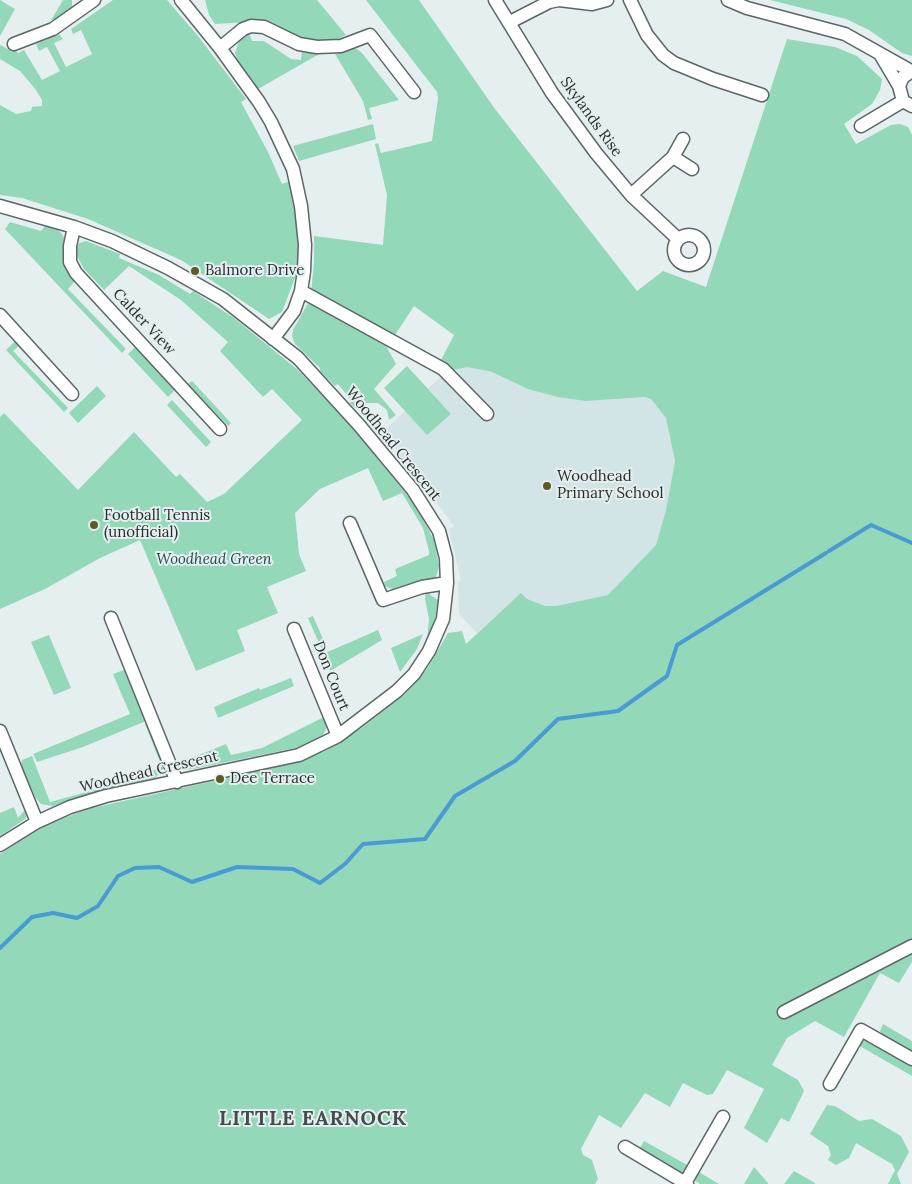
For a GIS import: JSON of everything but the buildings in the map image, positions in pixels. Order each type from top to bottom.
[{"type":"street","points":[[181,0],[220,48],[270,121],[293,169],[301,206],[305,244],[301,291],[294,311],[273,339]]},
{"type":"street","name":"Skylands Rise","points":[[495,0],[557,100],[631,195],[678,239]]},
{"type":"street","points":[[510,22],[549,2],[559,0],[592,4],[607,0]]},
{"type":"street","points":[[630,0],[648,35],[663,55],[674,63],[713,79],[762,95]]},
{"type":"street","points":[[728,0],[747,8],[830,29],[864,43],[912,71],[903,77],[899,86]]},
{"type":"street","points":[[14,44],[53,29],[86,2]]},
{"type":"street","points":[[220,48],[243,29],[252,26],[264,27],[299,44],[317,47],[341,46],[370,34],[414,92]]},
{"type":"street","points":[[861,126],[908,104],[880,54]]},
{"type":"street","points":[[631,195],[673,157],[684,139]]},
{"type":"street","points":[[673,157],[692,169]]},
{"type":"street","name":"Woodhead Crescent","points":[[0,206],[74,227],[112,241],[168,268],[222,299],[298,358],[360,425],[413,490],[439,531],[446,558],[447,584],[443,619],[430,651],[414,674],[397,691],[338,736],[299,755],[106,796],[70,807],[37,822],[0,845]]},
{"type":"street","name":"Calder View","points":[[74,227],[70,246],[70,262],[76,273],[220,429]]},
{"type":"street","points":[[301,291],[443,369],[487,414]]},
{"type":"street","points":[[0,315],[72,394]]},
{"type":"street","points":[[350,524],[383,600],[422,587],[447,584]]},
{"type":"street","points":[[111,618],[177,782]]},
{"type":"street","name":"Don Court","points":[[294,629],[338,736]]},
{"type":"street","points":[[0,731],[37,822]]},
{"type":"street","points":[[784,1012],[912,946]]},
{"type":"street","points":[[830,1084],[861,1030],[912,1059]]},
{"type":"street","points":[[625,1147],[686,1183],[723,1117]]},
{"type":"shaded area","name":"Woodhead Primary School","points":[[467,367],[492,372],[507,379],[586,401],[646,397],[651,399],[666,418],[675,461],[666,510],[656,545],[609,595],[556,606],[545,606],[528,600],[521,594],[477,633],[459,614],[458,582],[461,581],[449,529],[454,526],[383,432],[405,411],[427,434],[451,414],[428,388],[449,371]]},
{"type":"green space","points":[[0,0],[15,9],[0,36]]},
{"type":"green space","points":[[63,0],[72,0],[72,7],[58,19],[51,20]]},
{"type":"green space","points":[[113,0],[167,0],[198,36],[246,99],[241,102],[268,152],[282,184],[290,181],[295,203],[299,267],[282,312],[269,319],[181,260],[88,219],[22,198],[0,195],[0,105],[16,114],[31,111],[32,107],[42,106],[42,100],[20,71],[0,59],[0,45],[8,49],[10,46],[18,53],[24,50],[42,80],[60,71],[47,47],[39,51],[36,44],[59,34],[63,39],[54,43],[66,67],[92,54],[81,30],[73,34],[71,29]]},
{"type":"green space","points":[[205,0],[317,0],[346,35],[334,41],[314,43],[296,38],[265,21],[215,24],[209,15]]},
{"type":"green space","points":[[366,0],[419,0],[495,109],[637,291],[663,271],[706,287],[787,39],[835,47],[857,56],[882,79],[880,90],[872,104],[844,124],[856,144],[891,125],[900,124],[908,127],[912,135],[912,962],[899,983],[880,973],[844,1037],[815,1021],[787,1038],[772,1065],[798,1080],[804,1091],[789,1122],[781,1118],[767,1143],[744,1128],[764,1089],[727,1070],[713,1094],[707,1095],[683,1083],[670,1107],[645,1093],[621,1128],[599,1115],[581,1149],[583,1155],[592,1160],[598,1179],[595,1184],[0,1184],[0,854],[49,823],[92,808],[299,762],[327,750],[363,727],[405,694],[427,669],[448,633],[462,631],[466,644],[521,593],[527,599],[545,606],[556,606],[608,595],[656,545],[666,510],[675,461],[666,418],[651,399],[645,397],[586,401],[558,397],[528,389],[492,372],[467,367],[449,371],[440,362],[454,335],[414,306],[395,335],[311,293],[314,236],[383,245],[387,195],[375,144],[378,143],[381,153],[432,141],[438,98],[437,92]]},
{"type":"green space","points":[[770,0],[912,0],[912,56],[902,53],[869,30],[846,19]]},
{"type":"green space","points":[[249,33],[252,41],[264,41],[291,59],[301,60],[302,50],[321,53],[258,89],[238,61],[235,53],[240,38]]},
{"type":"green space","points":[[354,47],[362,53],[399,100],[369,108],[372,119],[368,120],[363,101],[335,54]]},
{"type":"green space","points":[[373,124],[376,139],[299,161],[293,146]]},
{"type":"green space","points":[[10,222],[41,231],[45,226],[58,230],[62,234],[64,238],[64,261],[67,270],[75,281],[68,289],[126,349],[122,353],[5,229]]},
{"type":"green space","name":"Woodhead Green","points":[[86,241],[120,254],[119,258],[159,275],[190,294],[193,291],[234,318],[298,370],[344,418],[416,506],[434,540],[439,566],[436,577],[396,591],[385,586],[384,582],[397,576],[395,569],[429,555],[429,551],[423,528],[402,493],[383,501],[368,468],[320,489],[295,513],[299,554],[306,571],[267,587],[278,613],[237,630],[245,651],[196,671],[140,540],[100,558],[45,589],[0,609],[0,417],[4,413],[78,490],[134,432],[176,477],[180,474],[207,502],[224,494],[302,420],[272,389],[263,397],[220,351],[228,342],[181,300],[129,266],[104,290],[84,269],[75,252],[79,243]]},
{"type":"green space","points":[[308,303],[385,344],[396,364],[374,389],[396,415],[389,420],[387,410],[378,403],[366,403],[355,408],[350,403],[352,401],[338,384],[335,386],[320,371],[320,368],[295,344],[292,336],[293,330]]},
{"type":"green space","points":[[17,339],[21,344],[13,351],[68,408],[64,412],[6,350]]},
{"type":"green space","points":[[137,345],[176,389],[168,397],[128,354]]},
{"type":"green space","points":[[407,366],[451,414],[427,435],[384,388]]},
{"type":"green space","points":[[192,381],[231,423],[228,426],[188,384]]},
{"type":"green space","points":[[97,386],[106,396],[78,423],[69,413]]},
{"type":"green space","points":[[172,400],[211,442],[206,447],[167,405]]},
{"type":"green space","points":[[426,592],[438,600],[435,620],[427,640],[429,619],[425,599]]},
{"type":"green space","points":[[313,616],[327,648],[322,650],[308,618]]},
{"type":"green space","points":[[378,630],[382,640],[330,671],[323,654]]},
{"type":"green space","points":[[423,634],[417,649],[400,672],[391,648]]},
{"type":"green space","points":[[49,635],[71,688],[54,695],[31,642]]},
{"type":"green space","points":[[124,670],[146,721],[83,747],[37,762],[33,754],[130,714],[113,674]]},
{"type":"green space","points":[[291,678],[294,686],[218,718],[214,707],[259,688],[260,690]]},
{"type":"green space","points":[[324,717],[327,727],[323,735],[300,747],[193,769],[183,770],[177,764],[226,744],[231,755],[262,748]]},
{"type":"green space","points":[[145,724],[147,724],[163,762],[164,768],[155,778],[94,792],[53,806],[41,804],[35,797],[21,766],[22,760],[32,756],[50,802],[120,783],[162,767]]},
{"type":"green space","points":[[28,806],[29,812],[25,819],[0,836],[0,813],[14,807],[18,818]]},
{"type":"green space","points":[[883,1024],[912,1041],[912,1052],[883,1036],[880,1031]]},
{"type":"green space","points":[[863,1037],[912,1065],[912,1076],[858,1045]]},
{"type":"green space","points":[[827,1105],[835,1106],[859,1121],[872,1119],[901,1136],[909,1152],[897,1174],[901,1184],[888,1184],[895,1170],[892,1164],[856,1143],[849,1158],[836,1165],[828,1160],[831,1155],[828,1146],[810,1134]]},
{"type":"green space","points":[[644,1141],[689,1166],[683,1175],[642,1151],[640,1148]]},
{"type":"green space","points":[[754,1167],[768,1183],[768,1184],[744,1184]]},
{"type":"green space","points":[[697,1171],[719,1184],[700,1184],[692,1179]]},
{"type":"green space","points":[[794,1171],[815,1183],[815,1184],[784,1184]]},
{"type":"waterway","points":[[829,551],[871,525],[912,543]]},
{"type":"waterway","points":[[0,948],[32,917],[53,913],[77,918],[98,906],[118,876],[135,868],[159,867],[192,882],[237,867],[293,869],[320,883],[345,864],[363,844],[425,839],[455,796],[515,761],[558,719],[618,711],[667,676],[677,645],[826,553]]},
{"type":"place","name":"Balmore Drive","points":[[195,271]]},
{"type":"place","name":"Woodhead Primary School","points":[[547,486]]},
{"type":"place","name":"Football Tennis (unofficial)","points":[[94,525]]},
{"type":"place","name":"Dee Terrace","points":[[220,779]]},
{"type":"district","name":"LITTLE EARNOCK","points":[[313,1119]]}]
